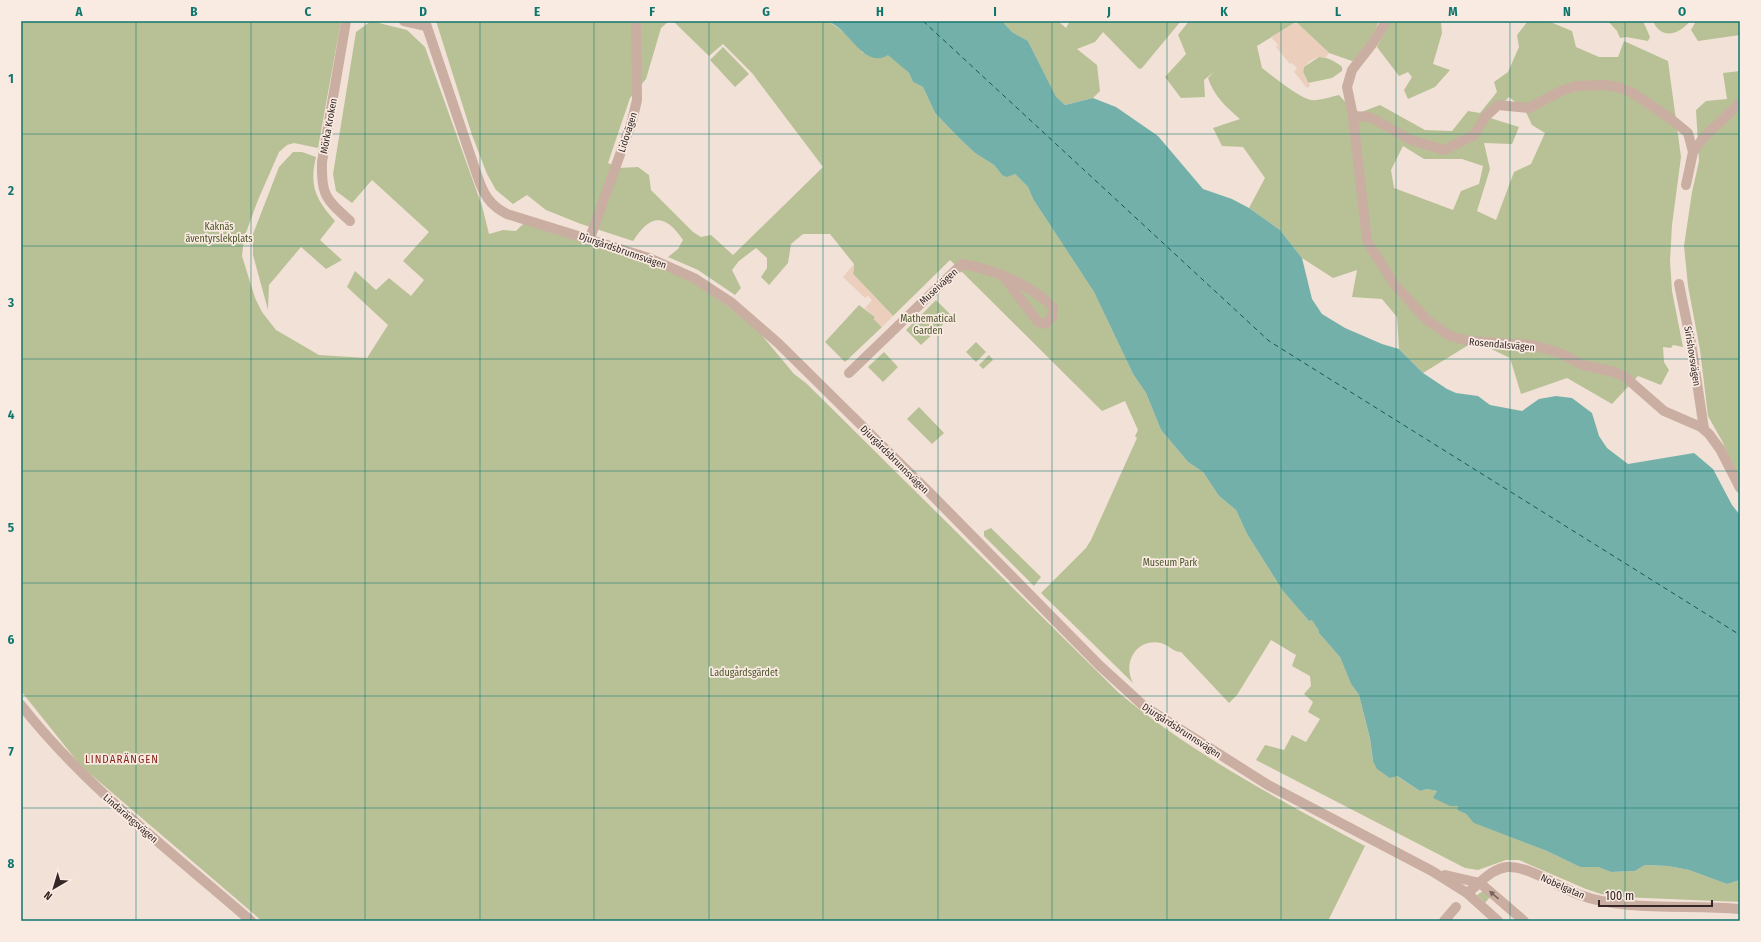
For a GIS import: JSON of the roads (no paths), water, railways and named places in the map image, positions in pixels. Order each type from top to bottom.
[{"type":"street","name":"Mörka Kroken","points":[[346,21],[322,162],[321,182],[328,200],[350,221]]},
{"type":"street","points":[[404,21],[425,23]]},
{"type":"street","name":"Lidovägen","points":[[590,238],[632,121],[637,100],[636,21]]},
{"type":"street","name":"Rosendalsvägen","points":[[1386,21],[1373,43],[1349,76],[1347,87],[1353,116],[1367,241],[1394,284],[1427,320],[1450,336],[1458,339],[1532,345],[1560,354],[1583,365],[1616,372],[1630,381],[1646,397],[1664,411],[1704,429],[1720,449],[1740,488]]},
{"type":"street","name":"Djurgårdsbrunnsvägen","points":[[425,23],[477,175],[487,198],[499,210],[507,214],[590,238],[649,258],[694,278],[732,303],[753,319],[929,492],[1099,665],[1145,707],[1268,785],[1432,871]]},
{"type":"street","points":[[1353,116],[1370,116],[1411,140],[1444,150],[1474,135],[1485,117],[1498,105],[1529,108],[1561,91],[1576,86],[1606,85],[1621,88],[1633,93],[1671,119],[1688,133],[1693,152]]},
{"type":"street","points":[[1686,185],[1693,152],[1704,137],[1740,103]]},
{"type":"street","name":"Museivägen","points":[[849,373],[962,264],[987,269],[1003,276],[1039,294],[1053,307],[1052,317],[1046,324],[1038,322],[1003,276]]},
{"type":"street","name":"Sirishovsvägen","points":[[1679,284],[1692,343],[1704,429]]},
{"type":"street","name":"Lindarängsvägen","points":[[21,705],[60,752],[108,798],[251,921]]},
{"type":"street","name":"Nobelgatan","points":[[1467,894],[1496,869],[1515,868],[1533,873],[1580,895],[1598,901],[1630,905],[1712,906],[1740,909]]},
{"type":"street","points":[[1432,871],[1462,880],[1480,883],[1524,921]]},
{"type":"street","points":[[1432,871],[1467,894],[1498,921]]},
{"type":"street","points":[[1444,921],[1456,907]]},
{"type":"water","points":[[828,21],[1002,21],[1012,32],[1028,41],[1056,97],[1065,105],[1093,98],[1116,107],[1158,136],[1203,189],[1232,199],[1249,208],[1280,230],[1302,258],[1312,299],[1322,314],[1345,328],[1382,344],[1399,349],[1423,373],[1447,389],[1456,393],[1478,396],[1490,405],[1522,411],[1539,399],[1556,396],[1572,398],[1592,413],[1599,436],[1607,448],[1628,464],[1694,453],[1713,469],[1732,505],[1740,515],[1740,880],[1727,884],[1689,870],[1668,866],[1645,865],[1635,871],[1611,872],[1598,867],[1580,867],[1547,851],[1474,823],[1466,814],[1457,810],[1458,806],[1450,806],[1433,798],[1437,791],[1427,789],[1420,791],[1397,776],[1390,778],[1377,769],[1373,761],[1370,739],[1359,695],[1351,684],[1340,657],[1318,632],[1319,631],[1312,620],[1309,621],[1283,591],[1247,534],[1236,510],[1219,496],[1203,472],[1188,462],[1161,430],[1146,393],[1133,374],[1094,292],[1033,199],[1028,187],[1015,174],[1007,177],[1002,175],[994,165],[975,153],[959,138],[935,113],[923,87],[913,82],[909,73],[888,55],[881,58],[875,58],[864,53],[840,29]]},
{"type":"district","name":"LINDARÄNGEN","points":[[122,759]]},
{"type":"park label","name":"Kaknäs äventyrslekplats","points":[[219,232]]},
{"type":"park label","name":"Mathematical Garden","points":[[928,324]]},
{"type":"park label","name":"Museum Park","points":[[1170,562]]},
{"type":"park label","name":"Ladugårdsgärdet","points":[[744,672]]}]
